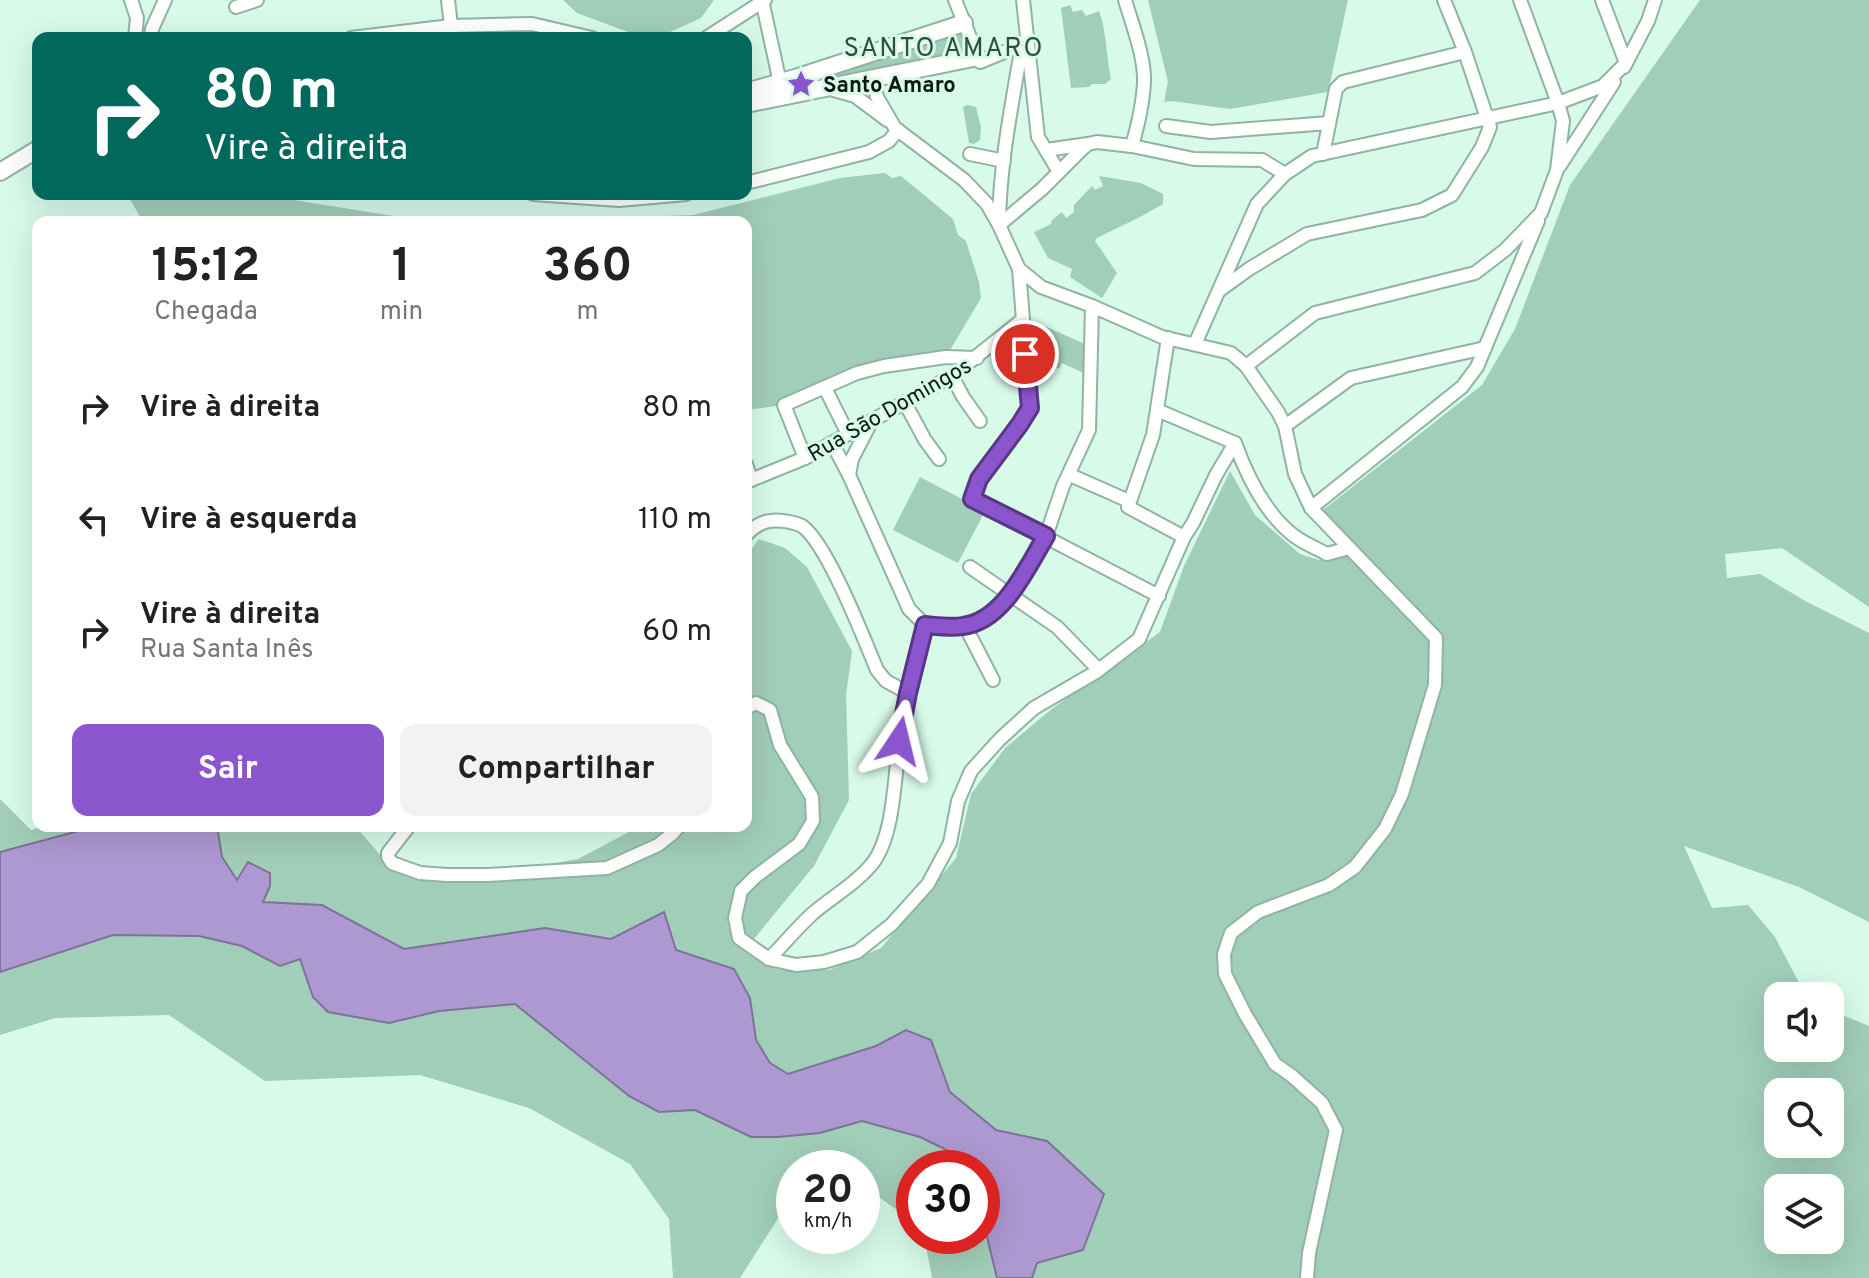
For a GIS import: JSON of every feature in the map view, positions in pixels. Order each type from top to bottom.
[{"type":"main road","points":[[752,102],[964,23]]},
{"type":"main road","points":[[752,92],[820,88],[978,57]]},
{"type":"main road","points":[[0,172],[32,153]]},
{"type":"street","points":[[131,0],[137,18],[136,32]]},
{"type":"street","points":[[152,32],[165,0]]},
{"type":"street","points":[[236,7],[257,0]]},
{"type":"street","points":[[448,0],[451,26]]},
{"type":"street","points":[[955,0],[980,62],[1025,43]]},
{"type":"street","points":[[1023,0],[1025,43],[1038,137],[1059,172]]},
{"type":"street","points":[[1125,0],[1137,39],[1144,80],[1140,119],[1132,146]]},
{"type":"street","points":[[1218,292],[1307,234],[1422,210],[1452,195],[1482,147],[1490,127],[1444,0]]},
{"type":"street","points":[[1520,0],[1563,121],[1557,170]]},
{"type":"street","points":[[1602,0],[1626,63]]},
{"type":"street","points":[[1311,508],[1462,387],[1477,367],[1557,170],[1626,63],[1648,21],[1655,0]]},
{"type":"street","points":[[715,32],[763,1],[781,90]]},
{"type":"street","points":[[401,32],[451,26],[477,31],[532,24],[566,32]]},
{"type":"street","points":[[999,225],[1006,139],[1025,43]]},
{"type":"street","points":[[1323,154],[1336,89],[1343,82],[1465,52]]},
{"type":"street","points":[[1195,344],[1257,204],[1285,174],[1312,156],[1558,103],[1603,86],[1626,63]]},
{"type":"street","points":[[879,76],[874,83],[875,93],[897,129]]},
{"type":"street","points":[[820,88],[855,96],[964,180],[987,204],[1019,269],[1030,408],[979,479],[972,499],[1159,596]]},
{"type":"street","points":[[1166,126],[1211,132],[1329,123]]},
{"type":"street","points":[[752,181],[869,152],[889,141],[897,129]]},
{"type":"street","points":[[1046,150],[1097,142],[1194,159],[1262,160],[1285,174]]},
{"type":"street","points":[[999,225],[1088,144]]},
{"type":"street","points":[[970,154],[1004,161]]},
{"type":"street","points":[[1246,366],[1315,313],[1475,273],[1505,250],[1541,213]]},
{"type":"street","points":[[1019,269],[1041,287],[1168,338],[1231,353],[1246,366],[1285,426],[1295,474],[1311,508],[1436,638],[1435,685],[1402,794],[1385,829],[1355,867],[1329,885],[1258,912],[1231,933],[1224,954],[1225,974],[1275,1064],[1322,1103],[1336,1130],[1309,1253],[1307,1278]]},
{"type":"street","points":[[832,443],[909,609],[925,625],[965,626],[982,619],[1000,607],[1011,594],[1046,536],[1063,486],[1089,430],[1092,306]]},
{"type":"street","name":"Rua São Domingos","points":[[752,479],[805,458],[952,376],[1022,320]]},
{"type":"street","points":[[1168,338],[1153,435],[1128,507],[1184,537]]},
{"type":"street","points":[[1285,426],[1351,378],[1485,348]]},
{"type":"street","points":[[805,458],[784,405],[857,373],[884,366],[946,357],[977,358]]},
{"type":"street","points":[[952,376],[980,421]]},
{"type":"street","points":[[825,388],[848,434]]},
{"type":"street","points":[[905,403],[939,459]]},
{"type":"street","points":[[1157,410],[1235,443],[1247,473],[1266,506],[1294,536],[1327,554],[1349,548]]},
{"type":"street","points":[[849,475],[852,459],[872,421]]},
{"type":"street","points":[[752,705],[756,703],[770,710],[780,745],[812,797],[813,821],[799,844],[741,891],[735,918],[739,938],[769,959],[796,965],[824,962],[857,952],[891,925],[928,884],[950,843],[958,801],[971,771],[1034,708],[1099,670],[1139,639],[1184,537],[1235,443]]},
{"type":"street","points":[[1070,475],[1129,501]]},
{"type":"street","points":[[752,528],[756,524],[775,519],[801,525],[815,540],[833,572],[877,670],[886,681],[908,693]]},
{"type":"street","points":[[970,567],[1057,627],[1099,670]]},
{"type":"street","points":[[769,959],[813,914],[873,863],[883,846],[889,826],[908,693],[925,625]]},
{"type":"street","points":[[965,626],[993,680]]},
{"type":"street","points":[[404,832],[388,853],[392,863],[420,873],[487,875],[607,868],[658,845],[674,832]]},
{"type":"green space","points":[[563,0],[714,0],[701,18],[670,32],[628,32],[577,13]]},
{"type":"green space","points":[[1148,0],[1348,0],[1328,92],[1230,109],[1164,102],[1168,82]]},
{"type":"green space","points":[[1700,0],[1869,0],[1869,607],[1782,548],[1725,554],[1727,578],[1760,574],[1869,633],[1869,922],[1799,887],[1684,846],[1712,908],[1748,905],[1775,937],[1799,982],[1764,982],[1764,1062],[1844,1062],[1844,1016],[1869,1026],[1869,1278],[932,1278],[927,1254],[1000,1254],[1000,1150],[896,1150],[896,1209],[880,1198],[880,1150],[776,1150],[776,1221],[740,1278],[673,1278],[669,1219],[630,1164],[529,1108],[420,1075],[265,1081],[169,1015],[55,1018],[0,1035],[0,799],[32,832],[360,832],[390,866],[476,877],[578,859],[629,832],[752,832],[752,548],[759,539],[785,548],[807,567],[852,651],[846,695],[849,800],[814,866],[753,940],[779,970],[829,970],[881,948],[956,858],[971,794],[1005,748],[1053,708],[1160,632],[1184,566],[1230,471],[1255,515],[1300,554],[1319,560],[1346,534],[1323,510],[1482,385],[1515,329],[1570,185]]},
{"type":"green space","points":[[1070,5],[1073,12],[1082,10],[1086,16],[1099,11],[1111,79],[1105,84],[1071,88],[1061,8]]},
{"type":"green space","points":[[962,31],[970,52],[798,89],[796,82]]},
{"type":"green space","points":[[963,107],[976,107],[981,127],[980,140],[974,144],[969,143]]},
{"type":"green space","points":[[885,173],[892,178],[901,176],[953,219],[958,235],[966,241],[981,298],[946,357],[884,366],[784,405],[752,409],[752,216],[665,216],[693,215],[840,178]]},
{"type":"green space","points":[[1099,176],[1141,183],[1163,194],[1163,204],[1095,241],[1117,273],[1102,298],[1070,277],[1072,269],[1048,258],[1034,232],[1051,224],[1062,212],[1066,218],[1074,212],[1074,205],[1092,186],[1095,190],[1103,186]]},
{"type":"green space","points":[[130,200],[294,200],[394,216],[140,216]]},
{"type":"green space","points":[[1029,319],[1096,349],[1088,375],[1062,363],[1059,369],[1033,354]]},
{"type":"green space","points":[[920,477],[985,511],[958,563],[893,530]]},
{"type":"shaded area","points":[[75,832],[218,832],[222,857],[237,880],[248,862],[270,873],[270,886],[263,902],[322,905],[404,949],[545,928],[611,939],[664,912],[676,950],[734,969],[750,998],[756,1040],[770,1063],[788,1074],[876,1046],[906,1030],[931,1040],[950,1092],[996,1130],[1047,1141],[1104,1194],[1083,1250],[1037,1263],[1032,1278],[997,1278],[991,1254],[1000,1254],[1000,1150],[947,1150],[920,1137],[862,1121],[820,1133],[751,1137],[695,1110],[659,1112],[629,1096],[515,1004],[439,1011],[389,1023],[328,1012],[313,997],[300,959],[280,966],[242,946],[199,936],[113,935],[0,972],[0,852]]},
{"type":"place","name":"Santo Amaro","points":[[801,84]]},
{"type":"district","name":"SANTO AMARO","points":[[944,47]]},
{"type":"route","points":[[899,741],[925,625],[965,626],[1000,607],[1046,536],[972,499],[979,479],[1030,408],[1025,354]]}]
